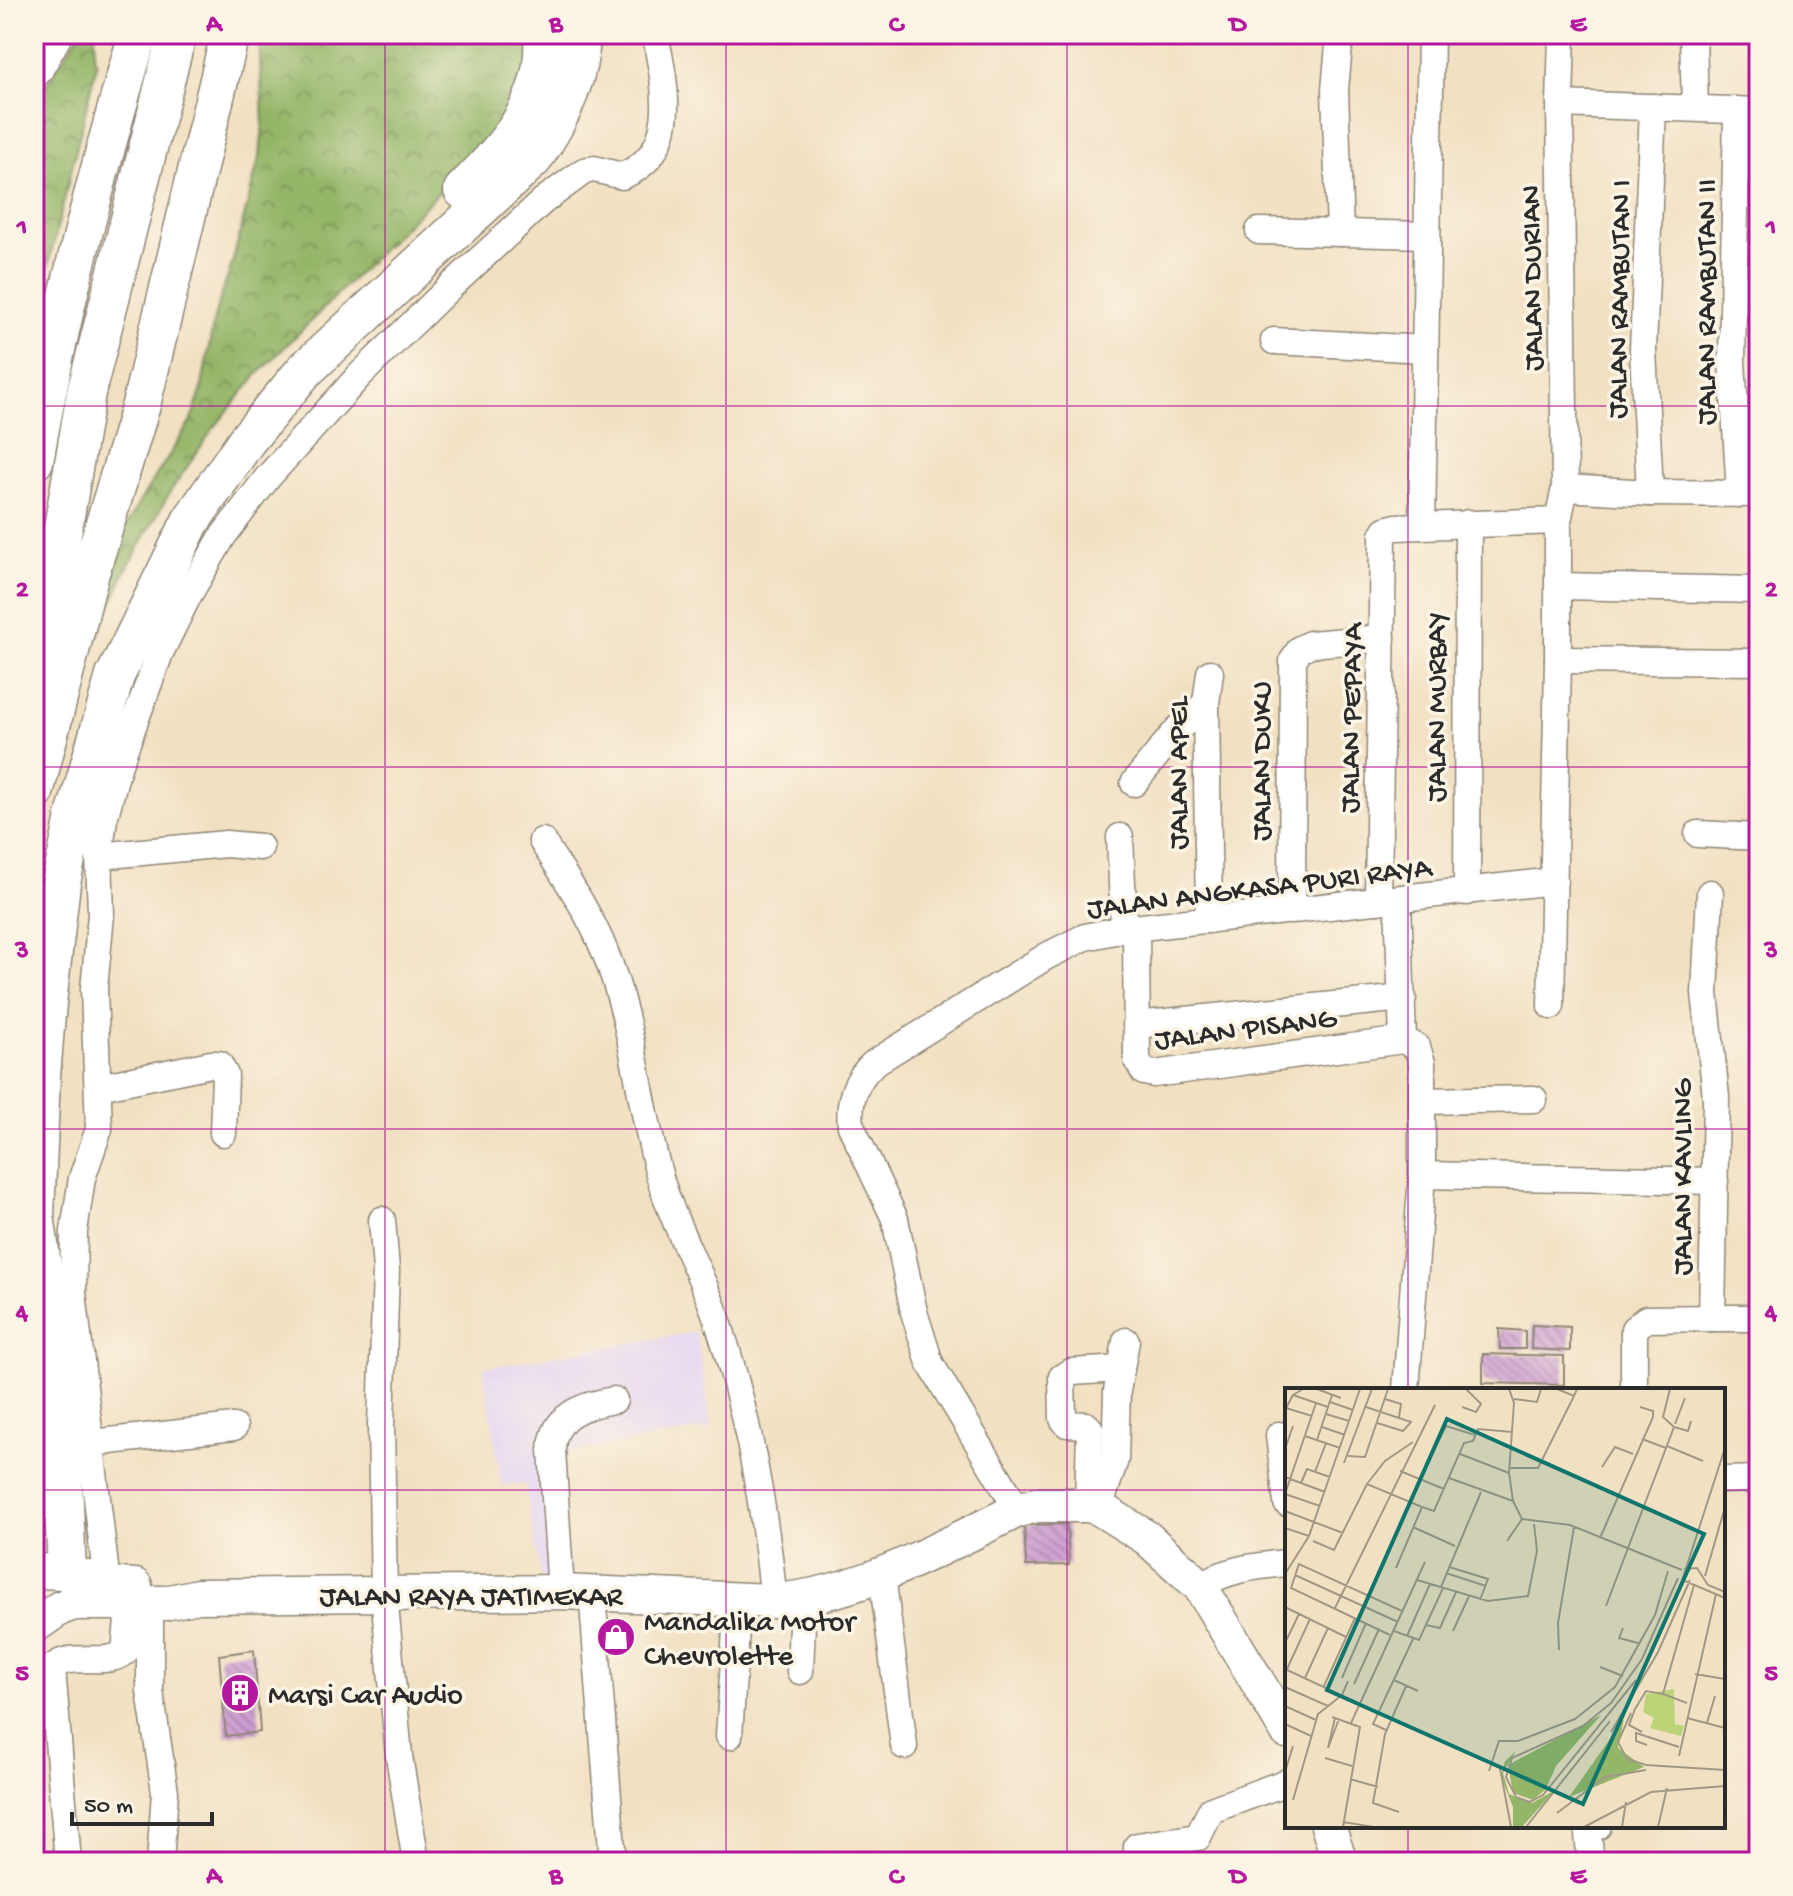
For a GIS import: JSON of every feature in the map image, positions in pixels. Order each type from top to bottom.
[{"type":"highway","points":[[34,68],[53,34]]},
{"type":"highway","points":[[34,461],[51,366],[100,168],[138,34]]},
{"type":"highway","points":[[34,715],[41,656],[86,393],[177,34]]},
{"type":"highway","points":[[34,793],[89,576],[141,405],[230,34]]},
{"type":"highway","points":[[34,979],[56,826],[76,745],[100,666],[150,548],[202,461],[253,396],[307,339],[507,145],[521,126],[537,89],[542,66],[543,34]]},
{"type":"highway","points":[[50,1572],[59,1390],[35,1215],[41,1076],[61,883],[79,800],[115,676],[191,521],[246,441],[304,371],[533,159],[565,106],[580,57],[581,34]]},
{"type":"main road","name":"JALAN RAYA JATIMEKAR","points":[[127,1594],[170,1589],[198,1596],[576,1592],[788,1600],[882,1575],[1018,1510],[1036,1505],[1093,1506]]},
{"type":"main road","points":[[1093,1506],[1147,1538],[1200,1586],[1285,1728]]},
{"type":"main road","points":[[34,1625],[50,1572],[127,1594]]},
{"type":"main road","points":[[34,1625],[74,1603],[127,1594]]},
{"type":"main road","points":[[1329,1828],[1340,1862]]},
{"type":"street","points":[[160,1862],[165,1792],[150,1691],[92,1443],[73,1277],[74,1231],[82,1178],[99,1129],[94,989],[101,914],[99,856],[104,819],[118,767],[142,697],[188,596],[223,536],[268,477],[360,375],[524,218],[584,171],[594,169],[622,176],[645,163],[666,124],[662,71],[655,34]]},
{"type":"street","points":[[1340,34],[1335,90],[1340,233]]},
{"type":"street","points":[[1431,34],[1422,526],[1558,521]]},
{"type":"street","name":"JALAN DURIAN","points":[[1551,1006],[1558,521],[1565,488],[1560,104],[1562,34]]},
{"type":"street","points":[[1693,34],[1695,108]]},
{"type":"street","points":[[1560,104],[1748,110]]},
{"type":"street","name":"JALAN RAMBUTAN I","points":[[1650,493],[1643,350],[1653,107]]},
{"type":"street","name":"JALAN RAMBUTAN II","points":[[1748,110],[1732,361],[1750,494]]},
{"type":"street","points":[[1259,231],[1426,235]]},
{"type":"street","points":[[1274,341],[1425,349]]},
{"type":"street","points":[[1565,488],[1750,494]]},
{"type":"street","name":"JALAN MURBAY","points":[[1467,892],[1468,523]]},
{"type":"street","name":"JALAN PEPAYA","points":[[1403,1040],[1403,998],[1388,901],[1382,638],[1383,535],[1386,530],[1396,527],[1422,526]]},
{"type":"street","points":[[1559,586],[1759,590]]},
{"type":"street","name":"JALAN DUKU","points":[[1292,911],[1293,660],[1300,649],[1310,644],[1382,638]]},
{"type":"street","points":[[1558,660],[1759,662]]},
{"type":"street","name":"JALAN APEL","points":[[1209,920],[1206,703],[1210,673]]},
{"type":"street","points":[[1134,783],[1177,730],[1206,703]]},
{"type":"street","points":[[1698,834],[1759,837]]},
{"type":"street","name":"JALAN PISANG","points":[[1120,837],[1130,929],[1137,1060],[1144,1072],[1154,1074],[1403,1040]]},
{"type":"street","points":[[542,841],[591,919],[606,954],[619,996],[649,1143],[664,1191],[703,1281],[732,1373],[762,1507],[788,1600],[800,1671]]},
{"type":"street","points":[[99,856],[226,844],[260,847]]},
{"type":"street","name":"JALAN ANGKASA PURI RAYA","points":[[1018,1510],[930,1363],[914,1312],[895,1219],[854,1135],[849,1110],[860,1075],[874,1063],[1047,956],[1085,937],[1130,929],[1554,881]]},
{"type":"street","name":"JALAN KAVLING","points":[[1634,1388],[1634,1329],[1638,1323],[1646,1319],[1712,1318],[1716,1097],[1705,993],[1710,893]]},
{"type":"street","points":[[1136,1025],[1403,998]]},
{"type":"street","points":[[1403,1040],[1417,1047],[1422,1063],[1422,1175],[1406,1388]]},
{"type":"street","points":[[99,1087],[219,1064],[225,1075],[223,1133]]},
{"type":"street","points":[[1422,1101],[1534,1099]]},
{"type":"street","points":[[1422,1175],[1715,1181]]},
{"type":"street","points":[[382,1220],[386,1270],[381,1425],[384,1594],[399,1756],[416,1862]]},
{"type":"street","points":[[1712,1318],[1759,1318]]},
{"type":"street","points":[[1093,1506],[1115,1460],[1117,1391],[1126,1341]]},
{"type":"street","points":[[1093,1506],[1090,1429],[1086,1425],[1067,1424],[1063,1419],[1062,1377],[1071,1372],[1121,1369]]},
{"type":"street","points":[[613,1862],[576,1592],[552,1450],[558,1425],[573,1412],[614,1400]]},
{"type":"street","points":[[92,1443],[234,1427]]},
{"type":"street","points":[[1279,1435],[1285,1486]]},
{"type":"street","points":[[1725,1480],[1759,1479]]},
{"type":"street","points":[[1200,1586],[1217,1575],[1247,1567],[1285,1563]]},
{"type":"street","points":[[882,1575],[904,1746]]},
{"type":"street","points":[[68,1862],[52,1668],[61,1662],[112,1659],[123,1655],[127,1647],[127,1594]]},
{"type":"street","points":[[729,1736],[738,1600]]},
{"type":"street","points":[[1137,1862],[1137,1846],[1198,1837],[1211,1810],[1285,1783]]},
{"type":"street","points":[[1591,1862],[1588,1835],[1593,1828]]},
{"type":"shaded area","points":[[696,1332],[712,1428],[552,1455],[573,1587],[543,1592],[525,1483],[502,1486],[483,1368]]},
{"type":"green space","points":[[79,34],[95,34],[94,57],[97,63],[34,325],[34,103]]},
{"type":"green space","points":[[259,34],[539,34],[532,80],[487,149],[444,187],[256,376],[213,429],[170,492],[126,570],[73,694],[103,567],[191,421],[201,392],[215,314],[232,264],[260,155],[263,124]]},
{"type":"building","points":[[1532,1325],[1570,1327],[1570,1351],[1531,1349]]},
{"type":"building","points":[[1499,1329],[1525,1331],[1525,1349],[1500,1349]]},
{"type":"building","points":[[1483,1354],[1564,1356],[1564,1385],[1483,1383]]},
{"type":"building","points":[[1067,1524],[1069,1565],[1026,1566],[1024,1525]]},
{"type":"building","name":"Marsi Car Audio","points":[[254,1650],[260,1732],[226,1736],[219,1655]]},
{"type":"place","name":"Mandalika Motor Chevrolette","points":[[616,1637]]},
{"type":"place","name":"Marsi Car Audio","points":[[240,1693]]}]
